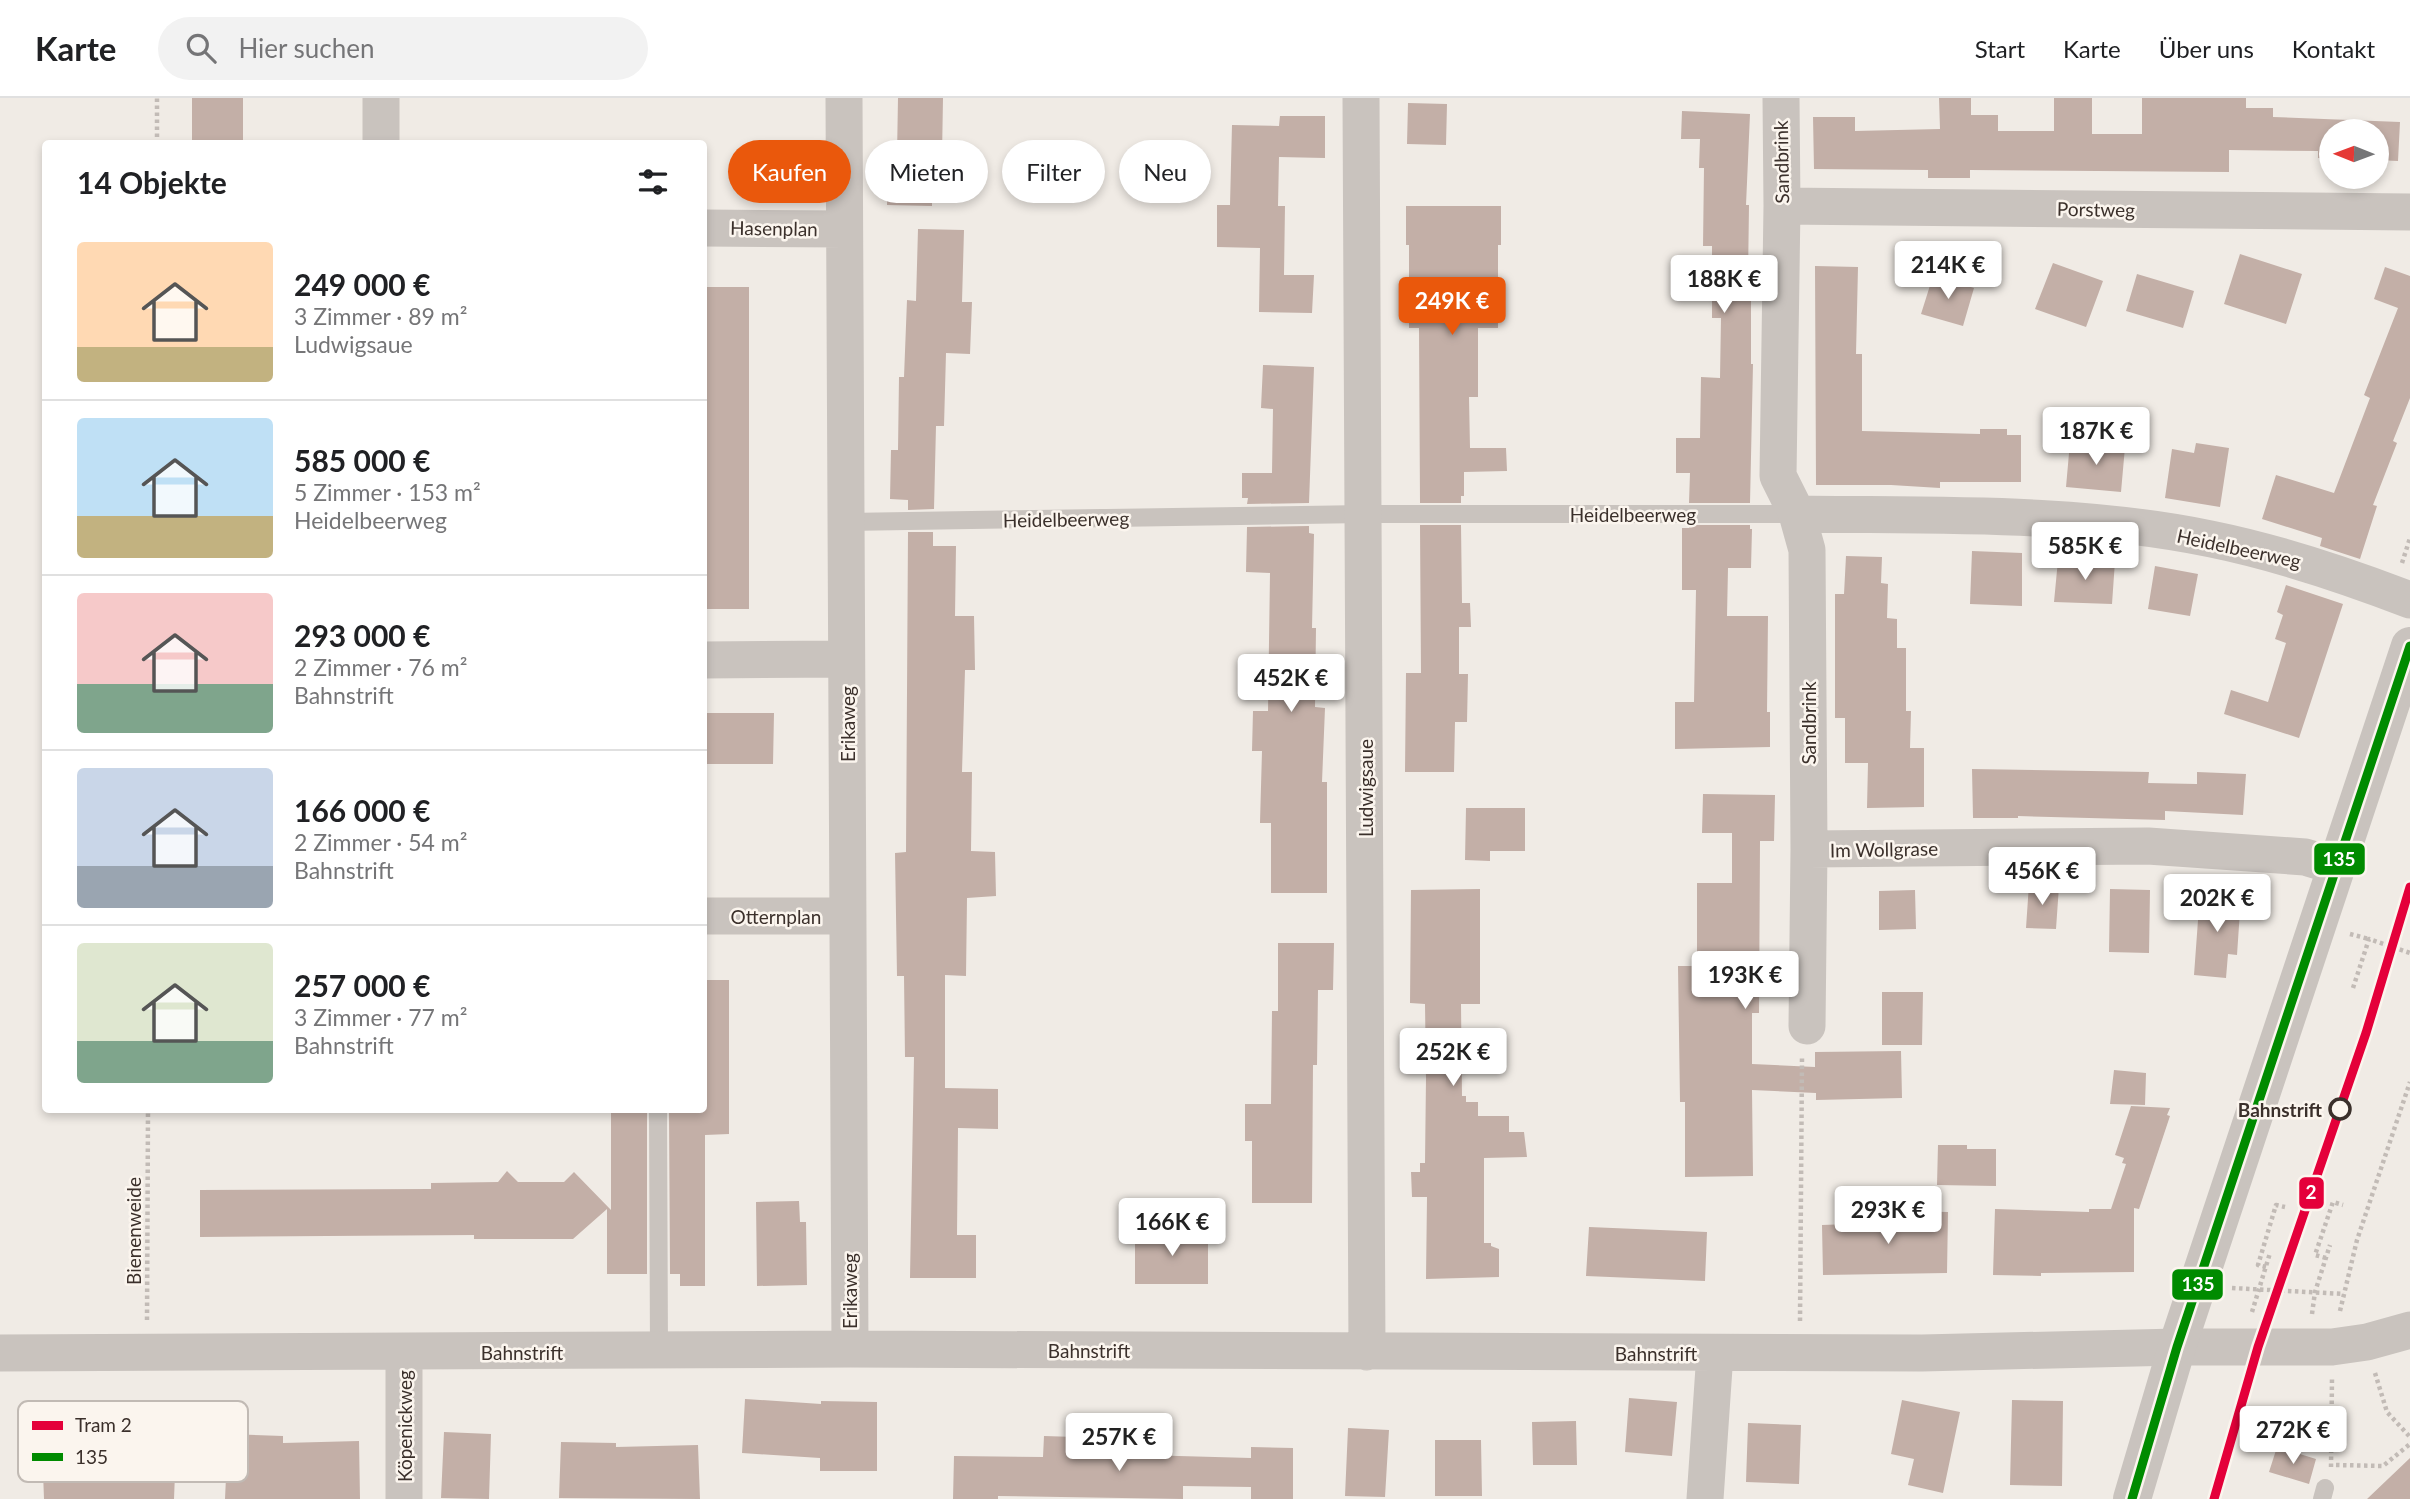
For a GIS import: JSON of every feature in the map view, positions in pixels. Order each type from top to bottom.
[{"type":"street","points":[[381,98],[381,140]]},
{"type":"street","name":"Erikaweg","points":[[844,98],[850,1349]]},
{"type":"street","name":"Ludwigsaue","points":[[1361,98],[1367,1352]]},
{"type":"street","name":"Sandbrink","points":[[1781,98],[1778,475],[1797,514],[1808,550],[1807,1026]]},
{"type":"street","name":"Porstweg","points":[[1782,206],[2410,212]]},
{"type":"street","name":"Hasenplan","points":[[707,228],[844,229]]},
{"type":"street","name":"Heidelbeerweg","points":[[1797,514],[2025,517],[2113,524],[2211,539],[2304,562],[2410,600]]},
{"type":"street","points":[[2132,1499],[2177,1347],[2410,646]]},
{"type":"street","points":[[707,660],[846,659]]},
{"type":"street","name":"Im Wollgrase","points":[[1809,849],[2148,846],[2305,857],[2335,866]]},
{"type":"street","name":"Otternplan","points":[[707,916],[848,916]]},
{"type":"street","name":"Bahnstrift","points":[[0,1353],[850,1349],[1922,1353],[2335,1345],[2410,1331]]},
{"type":"street","name":"Köpenickweg","points":[[404,1353],[404,1499]]},
{"type":"street","points":[[1705,1499],[1715,1353]]},
{"type":"lane","name":"Heidelbeerweg","points":[[846,523],[1364,514],[1797,514]]},
{"type":"lane","points":[[659,1113],[659,1350]]},
{"type":"path","points":[[157,98],[157,140]]},
{"type":"path","points":[[2347,933],[2410,953]]},
{"type":"path","points":[[2353,988],[2369,939]]},
{"type":"path","points":[[1800,1353],[1802,1054],[1807,1026]]},
{"type":"path","points":[[2323,1494],[2332,1465],[2335,1345],[2344,1294],[2357,1240],[2410,1082]]},
{"type":"path","name":"Bienenweide","points":[[146,1352],[148,1113]]},
{"type":"path","points":[[2326,1258],[2315,1255],[2333,1202],[2343,1205]]},
{"type":"path","points":[[2266,1267],[2258,1265],[2276,1205],[2285,1207]]},
{"type":"path","points":[[2330,1245],[2315,1292],[2335,1345],[2386,1412],[2410,1437]]},
{"type":"path","points":[[2242,1347],[2270,1253]]},
{"type":"path","points":[[2227,1288],[2344,1294]]},
{"type":"path","points":[[2332,1465],[2383,1466],[2410,1444]]},
{"type":"building","points":[[192,98],[243,98],[243,140],[192,140]]},
{"type":"building","points":[[898,98],[943,98],[942,140],[897,140]]},
{"type":"building","points":[[1939,98],[1971,98],[1971,115],[1998,115],[1998,131],[2054,131],[2054,98],[2092,98],[2092,134],[2142,134],[2142,98],[2246,98],[2246,108],[2273,108],[2273,117],[2324,119],[2319,119],[2319,158],[2318,151],[2229,150],[2229,172],[1970,170],[1970,178],[1928,178],[1928,170],[1814,169],[1813,117],[1855,117],[1855,131],[1940,129]]},
{"type":"building","points":[[1408,103],[1447,104],[1446,145],[1407,144]]},
{"type":"building","points":[[1682,111],[1750,114],[1746,205],[1749,205],[1748,278],[1751,278],[1753,364],[1750,503],[1689,503],[1690,473],[1676,473],[1676,438],[1700,438],[1701,377],[1720,378],[1721,318],[1712,318],[1712,246],[1703,246],[1704,168],[1699,168],[1700,139],[1681,139]]},
{"type":"building","points":[[1280,116],[1325,116],[1325,158],[1279,157],[1278,206],[1285,206],[1284,275],[1314,275],[1312,313],[1259,312],[1260,248],[1217,247],[1217,205],[1230,205],[1232,125],[1279,126]]},
{"type":"building","points":[[2389,122],[2400,122],[2398,161],[2389,161]]},
{"type":"building","points":[[887,203],[932,203],[932,206]]},
{"type":"building","points":[[1406,206],[1501,206],[1498,328],[1478,328],[1478,397],[1469,397],[1470,448],[1506,448],[1507,471],[1464,472],[1464,496],[1461,496],[1461,503],[1420,503],[1419,328],[1409,328]]},
{"type":"building","points":[[918,229],[964,230],[962,302],[972,302],[970,354],[946,353],[944,426],[936,426],[934,509],[908,510],[908,500],[890,499],[891,450],[898,450],[899,377],[904,377],[907,300],[916,301]]},
{"type":"building","points":[[2240,254],[2302,274],[2286,324],[2224,304]]},
{"type":"building","points":[[2053,263],[2103,281],[2086,327],[2035,309]]},
{"type":"building","points":[[1815,266],[1858,267],[1856,354],[1862,354],[1862,431],[1980,434],[1980,429],[2007,429],[2007,435],[2021,435],[2021,482],[1940,482],[1940,488],[1816,485]]},
{"type":"building","points":[[2385,267],[2410,276],[2410,398],[2393,441],[2397,443],[2373,505],[2377,506],[2360,559],[2320,546],[2322,538],[2262,519],[2276,475],[2334,493],[2370,398],[2364,395],[2398,308],[2374,299]]},
{"type":"building","points":[[2137,274],[2194,291],[2183,328],[2126,311]]},
{"type":"building","points":[[1933,276],[1974,288],[1963,326],[1921,314]]},
{"type":"building","points":[[707,287],[749,287],[749,609],[707,609]]},
{"type":"building","points":[[1263,365],[1314,367],[1309,503],[1247,504],[1248,498],[1242,498],[1242,473],[1272,473],[1273,409],[1261,408]]},
{"type":"building","points":[[2070,442],[2125,447],[2121,492],[2066,487]]},
{"type":"building","points":[[2196,443],[2229,448],[2220,507],[2165,498],[2172,449],[2194,453]]},
{"type":"building","points":[[1420,525],[1461,525],[1462,603],[1470,603],[1471,627],[1459,627],[1459,674],[1468,674],[1467,722],[1455,722],[1454,772],[1405,772],[1406,673],[1421,673]]},
{"type":"building","points":[[1689,525],[1750,525],[1752,529],[1751,568],[1728,568],[1727,616],[1768,616],[1767,712],[1770,712],[1770,747],[1675,749],[1675,702],[1694,702],[1696,590],[1682,590],[1682,528],[1689,528]]},
{"type":"building","points":[[1309,526],[1309,533],[1314,534],[1312,628],[1316,628],[1315,707],[1325,708],[1322,782],[1327,782],[1327,893],[1271,893],[1271,823],[1260,823],[1262,751],[1252,751],[1253,711],[1268,711],[1270,573],[1246,572],[1247,527]]},
{"type":"building","points":[[908,532],[933,532],[933,546],[956,546],[955,616],[974,616],[975,670],[965,670],[962,772],[972,772],[971,851],[995,852],[996,896],[967,898],[966,976],[945,975],[945,1088],[998,1089],[998,1129],[958,1128],[957,1235],[976,1235],[976,1278],[910,1278],[914,1057],[905,1057],[904,976],[897,976],[895,853],[906,852]]},
{"type":"building","points":[[1972,551],[2022,553],[2022,606],[1970,604]]},
{"type":"building","points":[[1846,556],[1882,557],[1881,583],[1888,584],[1887,618],[1897,619],[1897,648],[1906,648],[1906,711],[1911,711],[1910,748],[1924,748],[1924,807],[1867,808],[1868,763],[1845,763],[1845,718],[1835,718],[1835,594],[1844,594]]},
{"type":"building","points":[[2058,560],[2115,561],[2112,604],[2054,602]]},
{"type":"building","points":[[2155,566],[2198,574],[2190,616],[2148,609]]},
{"type":"building","points":[[2286,585],[2343,604],[2299,738],[2224,714],[2231,690],[2268,702],[2286,643],[2275,639],[2283,615],[2277,612]]},
{"type":"building","points":[[707,713],[774,713],[773,764],[707,764]]},
{"type":"building","points":[[1972,769],[2149,772],[2148,783],[2197,784],[2197,772],[2246,774],[2243,815],[2165,811],[2165,820],[2018,816],[1973,818]]},
{"type":"building","points":[[1703,794],[1775,795],[1774,841],[1760,841],[1759,1013],[1752,1013],[1752,1064],[1815,1067],[1815,1052],[1901,1051],[1902,1098],[1816,1100],[1816,1093],[1752,1090],[1753,1176],[1685,1177],[1685,1102],[1680,1102],[1678,966],[1697,966],[1697,883],[1732,883],[1732,833],[1702,833]]},
{"type":"building","points":[[1466,808],[1525,808],[1525,851],[1490,851],[1490,861],[1465,860]]},
{"type":"building","points":[[2029,884],[2059,886],[2056,929],[2026,928]]},
{"type":"building","points":[[1480,889],[1480,1004],[1461,1004],[1462,1096],[1466,1096],[1466,1102],[1478,1102],[1478,1116],[1509,1116],[1509,1132],[1524,1132],[1527,1157],[1484,1158],[1484,1243],[1491,1243],[1491,1246],[1499,1249],[1499,1277],[1426,1279],[1427,1197],[1412,1197],[1411,1172],[1420,1172],[1420,1163],[1425,1163],[1426,1078],[1425,1004],[1410,1003],[1411,890]]},
{"type":"building","points":[[2110,889],[2150,890],[2149,953],[2109,952]]},
{"type":"building","points":[[1915,890],[1916,929],[1879,930],[1879,891]]},
{"type":"building","points":[[2200,893],[2241,896],[2237,955],[2228,954],[2226,978],[2194,975]]},
{"type":"building","points":[[1278,943],[1334,943],[1333,990],[1318,990],[1317,1065],[1313,1065],[1312,1203],[1252,1203],[1252,1141],[1245,1141],[1245,1104],[1271,1104],[1272,1011],[1278,1011]]},
{"type":"building","points":[[707,980],[729,980],[729,1134],[705,1135],[705,1286],[680,1286],[680,1274],[670,1274],[669,1113],[707,1113]]},
{"type":"building","points":[[1882,992],[1923,992],[1922,1045],[1882,1045]]},
{"type":"building","points":[[2114,1070],[2146,1073],[2145,1105],[2110,1104]]},
{"type":"building","points":[[2131,1106],[2170,1108],[2167,1115],[2170,1116],[2139,1209],[2134,1208],[2134,1272],[1993,1275],[1995,1209],[2089,1212],[2089,1209],[2111,1209],[2126,1164],[2122,1163],[2124,1158],[2115,1155]]},
{"type":"building","points":[[611,1113],[647,1113],[647,1274],[607,1274],[607,1209],[573,1239],[474,1239],[474,1235],[200,1237],[200,1190],[431,1189],[431,1183],[498,1182],[507,1171],[518,1182],[564,1182],[574,1172],[611,1210]]},
{"type":"building","points":[[1938,1145],[1996,1149],[1996,1186],[1937,1185]]},
{"type":"building","points":[[799,1201],[800,1222],[806,1222],[807,1285],[757,1286],[756,1202]]},
{"type":"building","points":[[1904,1211],[1948,1212],[1947,1273],[1823,1275],[1822,1225],[1903,1222]]},
{"type":"building","points":[[1589,1227],[1707,1232],[1705,1281],[1586,1276]]},
{"type":"building","points":[[1135,1232],[1208,1232],[1208,1284],[1135,1284]]},
{"type":"building","points":[[1629,1398],[1677,1402],[1672,1456],[1625,1452]]},
{"type":"building","points":[[745,1399],[821,1404],[821,1401],[877,1402],[877,1471],[820,1471],[820,1458],[742,1453]]},
{"type":"building","points":[[1902,1400],[1960,1412],[1943,1493],[1908,1485],[1914,1459],[1891,1454]]},
{"type":"building","points":[[2012,1400],[2063,1401],[2062,1486],[2010,1485]]},
{"type":"building","points":[[1576,1421],[1577,1465],[1533,1465],[1532,1422]]},
{"type":"building","points":[[1748,1423],[1801,1425],[1799,1484],[1746,1482]]},
{"type":"building","points":[[1348,1428],[1389,1430],[1385,1497],[1345,1496]]},
{"type":"building","points":[[444,1432],[491,1434],[489,1499],[441,1498]]},
{"type":"building","points":[[248,1435],[283,1436],[283,1443],[359,1441],[360,1499],[225,1499],[226,1482],[248,1482]]},
{"type":"building","points":[[1044,1436],[1107,1438],[1106,1454],[1251,1458],[1251,1447],[1293,1448],[1293,1499],[1251,1499],[1251,1487],[1183,1486],[1183,1499],[998,1496],[998,1499],[953,1499],[954,1456],[1043,1457]]},
{"type":"building","points":[[1435,1440],[1481,1440],[1482,1496],[1435,1496]]},
{"type":"building","points":[[561,1442],[616,1443],[616,1447],[698,1445],[700,1499],[559,1498]]},
{"type":"building","points":[[2277,1447],[2316,1459],[2309,1484],[2269,1472]]},
{"type":"building","points":[[2410,1458],[2410,1499],[2367,1499]]},
{"type":"building","points":[[43,1482],[175,1482],[174,1499],[44,1499]]},
{"type":"tram line","name":"2","points":[[2214,1499],[2258,1347],[2366,1033],[2410,887]]},
{"type":"transit line","name":"135","points":[[2132,1499],[2177,1347],[2410,646]]},
{"type":"place","name":"Bahnstrift","points":[[2340,1109]]}]
